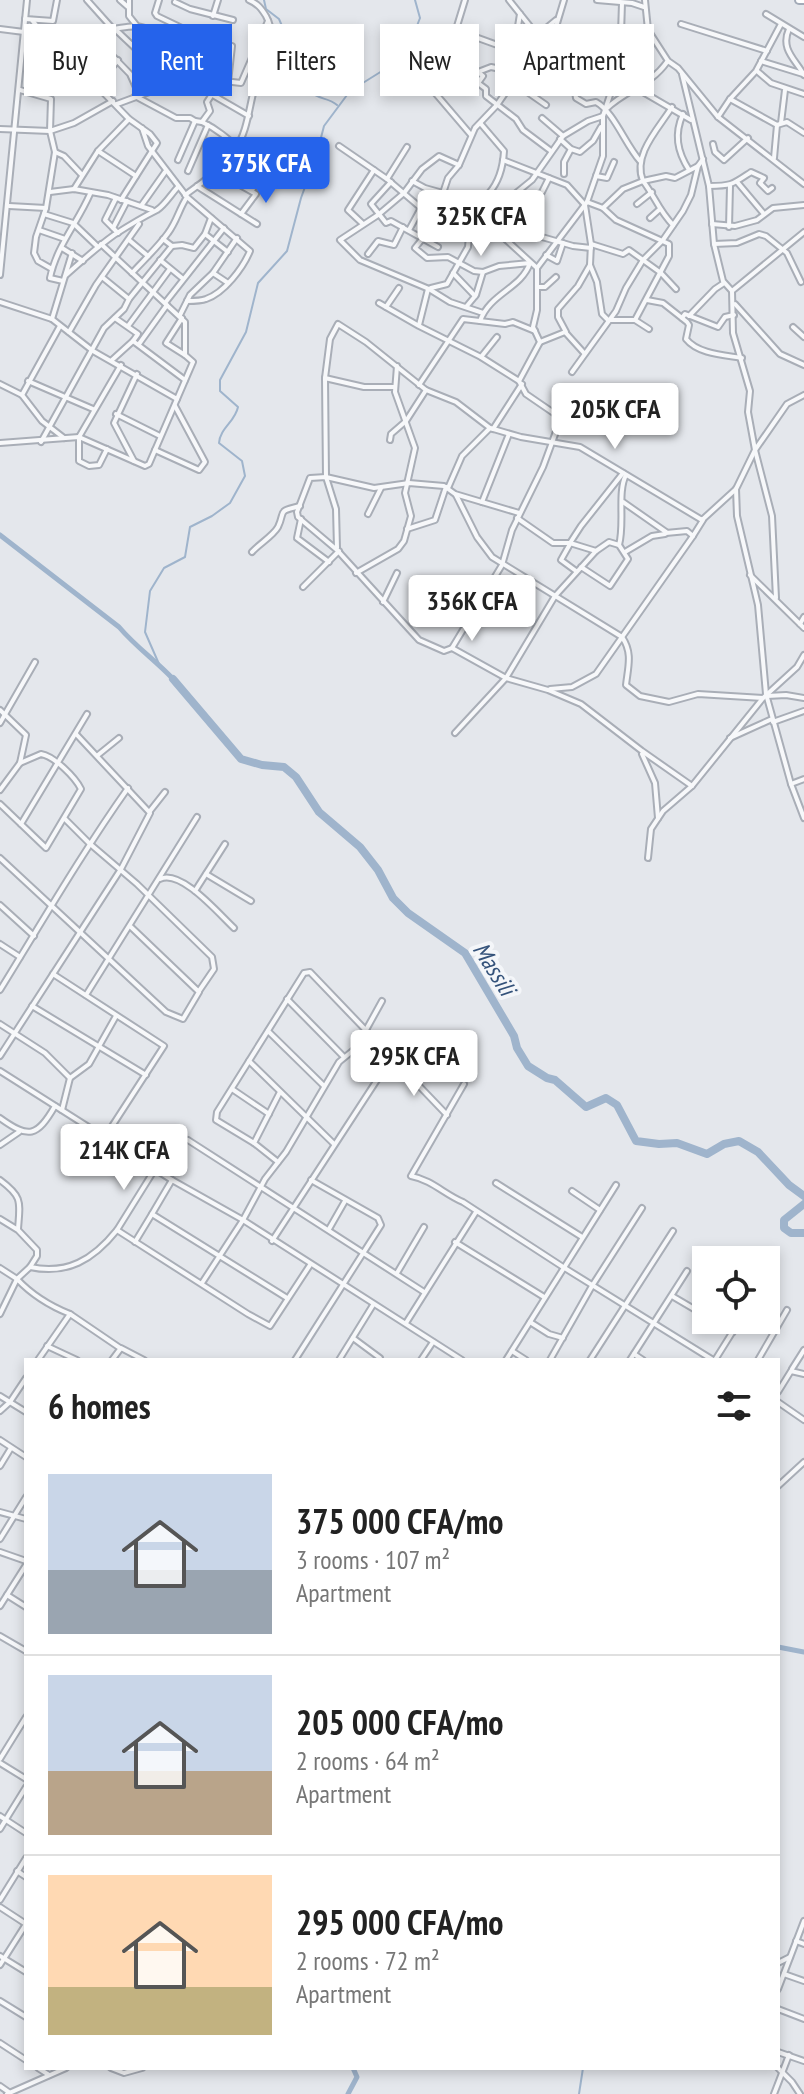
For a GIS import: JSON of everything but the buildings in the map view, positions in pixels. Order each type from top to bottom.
[{"type":"street","points":[[25,24],[27,0]]},
{"type":"street","points":[[25,19],[53,21],[57,0]]},
{"type":"street","points":[[87,0],[107,24]]},
{"type":"street","points":[[120,0],[128,7]]},
{"type":"street","points":[[129,0],[129,16],[136,24]]},
{"type":"street","points":[[159,0],[155,14],[171,24]]},
{"type":"street","points":[[213,16],[218,0]]},
{"type":"street","points":[[249,0],[259,5],[269,24]]},
{"type":"street","points":[[458,24],[465,0]]},
{"type":"street","points":[[509,0],[528,24]]},
{"type":"street","points":[[555,24],[564,0]]},
{"type":"street","points":[[597,0],[635,3],[644,7]]},
{"type":"street","points":[[645,0],[647,24]]},
{"type":"street","points":[[175,2],[233,20]]},
{"type":"street","points":[[621,24],[622,3]]},
{"type":"street","points":[[517,24],[520,14]]},
{"type":"street","points":[[766,14],[804,37]]},
{"type":"street","points":[[551,24],[556,19]]},
{"type":"street","points":[[32,20],[35,24]]},
{"type":"street","points":[[266,24],[268,20]]},
{"type":"street","points":[[681,24],[767,51]]},
{"type":"street","points":[[718,117],[756,71],[781,24]]},
{"type":"street","points":[[132,27],[116,29],[132,44]]},
{"type":"street","points":[[0,29],[24,32],[0,275]]},
{"type":"street","points":[[789,29],[785,38],[787,52],[804,74]]},
{"type":"street","points":[[654,39],[668,61],[718,117],[804,184]]},
{"type":"street","points":[[116,62],[118,60],[132,80]]},
{"type":"street","points":[[654,79],[668,61]]},
{"type":"street","points":[[761,61],[804,74]]},
{"type":"street","points":[[232,82],[241,83],[248,69]]},
{"type":"street","points":[[756,71],[785,90],[804,94]]},
{"type":"street","points":[[682,74],[709,186],[714,244],[724,283],[732,291],[733,333],[750,391],[748,412],[772,516],[776,598]]},
{"type":"street","points":[[479,84],[486,89],[486,96],[551,151]]},
{"type":"street","points":[[20,90],[51,99],[50,131],[55,152],[45,211],[36,237],[36,259],[52,269]]},
{"type":"street","points":[[774,158],[785,90]]},
{"type":"street","points":[[108,96],[157,143],[105,220],[118,233]]},
{"type":"street","points":[[0,129],[50,131],[134,96]]},
{"type":"street","points":[[139,96],[176,118],[190,118],[224,134],[236,149],[262,167],[252,191]]},
{"type":"street","points":[[188,171],[210,111],[206,103],[210,96]]},
{"type":"street","points":[[214,96],[249,116]]},
{"type":"street","points":[[132,273],[163,239],[186,196],[236,149],[253,96]]},
{"type":"street","points":[[437,96],[471,135]]},
{"type":"street","points":[[440,235],[447,211],[443,193],[448,178],[459,165],[471,135],[503,96]]},
{"type":"street","points":[[533,96],[546,105]]},
{"type":"street","points":[[540,342],[533,327],[537,310],[537,268],[586,203],[604,149],[602,105],[596,102],[581,103],[577,96]]},
{"type":"street","points":[[603,113],[610,96]]},
{"type":"street","points":[[487,210],[505,202],[532,180],[562,138],[603,113],[619,96]]},
{"type":"street","points":[[651,96],[692,120]]},
{"type":"street","points":[[730,99],[779,124],[787,122],[804,133]]},
{"type":"street","points":[[672,107],[640,161],[639,172],[673,225]]},
{"type":"street","points":[[603,113],[618,125],[627,146],[640,161]]},
{"type":"street","points":[[683,114],[676,131],[689,170]]},
{"type":"street","points":[[542,118],[571,149],[581,152],[593,141],[602,125]]},
{"type":"street","points":[[74,189],[98,151],[129,119]]},
{"type":"street","points":[[178,160],[195,121]]},
{"type":"street","points":[[447,211],[469,207],[494,190],[503,160],[502,146],[481,124]]},
{"type":"street","points":[[142,128],[145,142],[165,172],[186,196],[237,238],[249,253],[228,283],[207,299],[187,301]]},
{"type":"street","points":[[713,144],[724,160],[748,138]]},
{"type":"street","points":[[339,146],[389,180],[421,208],[447,211],[501,234],[542,237],[623,254],[629,250],[661,273],[676,289]]},
{"type":"street","points":[[407,147],[389,180],[371,204],[386,223],[391,221],[438,247]]},
{"type":"street","points":[[564,174],[564,162],[571,149]]},
{"type":"street","points":[[98,151],[137,176]]},
{"type":"street","points":[[55,152],[64,156],[82,175]]},
{"type":"street","points":[[459,165],[439,156],[412,181],[404,193],[340,240],[360,260],[428,289],[450,302],[483,313]]},
{"type":"street","points":[[572,372],[616,311],[643,260],[673,225],[689,198],[703,159]]},
{"type":"street","points":[[503,160],[568,186],[586,203],[603,208],[616,220],[669,244],[669,256],[635,320]]},
{"type":"street","points":[[596,176],[607,178],[614,162]]},
{"type":"street","points":[[603,208],[623,189],[666,176],[675,178],[698,166]]},
{"type":"street","points":[[363,224],[348,210],[374,170]]},
{"type":"street","points":[[215,171],[256,194],[241,214]]},
{"type":"street","points":[[141,207],[165,172]]},
{"type":"street","points":[[709,186],[730,186],[753,172],[764,178],[760,183],[768,191],[772,188]]},
{"type":"street","points":[[542,237],[517,213],[541,194],[549,178]]},
{"type":"street","points":[[412,181],[443,193]]},
{"type":"street","points":[[738,183],[764,214]]},
{"type":"street","points":[[197,186],[257,224]]},
{"type":"street","points":[[729,227],[730,186]]},
{"type":"street","points":[[49,192],[74,189],[152,210],[158,209],[178,187]]},
{"type":"street","points":[[637,204],[652,192]]},
{"type":"street","points":[[90,194],[65,239],[50,278],[64,278],[100,246],[140,222]]},
{"type":"street","points":[[113,228],[121,200]]},
{"type":"street","points":[[428,289],[447,284],[468,247],[469,236],[490,212],[476,201]]},
{"type":"street","points":[[586,203],[590,265],[597,282],[602,314],[608,320],[635,320],[649,329]]},
{"type":"street","points":[[712,224],[729,227],[757,220],[773,208],[804,205]]},
{"type":"street","points":[[9,206],[45,211],[75,225],[116,258],[181,316],[185,322],[185,355]]},
{"type":"street","points":[[409,230],[421,208]]},
{"type":"street","points":[[650,218],[660,209]]},
{"type":"street","points":[[69,332],[102,277],[140,222],[152,210]]},
{"type":"street","points":[[163,239],[172,246],[194,248],[205,234],[211,218]]},
{"type":"street","points":[[368,254],[378,241],[394,245],[403,227]]},
{"type":"street","points":[[112,360],[136,342],[182,278],[224,228]]},
{"type":"street","points":[[39,230],[65,239]]},
{"type":"street","points":[[732,291],[804,232]]},
{"type":"street","points":[[205,234],[228,252]]},
{"type":"street","points":[[501,234],[537,268]]},
{"type":"street","points":[[714,244],[737,243],[759,234],[766,236],[783,248],[801,282]]},
{"type":"street","points":[[0,443],[79,437],[147,466],[193,361],[166,343],[192,293],[213,273],[237,238]]},
{"type":"street","points":[[423,238],[415,248],[427,258],[448,257],[474,271],[530,263]]},
{"type":"street","points":[[129,240],[148,256]]},
{"type":"street","points":[[546,255],[557,261],[563,243]]},
{"type":"street","points":[[41,442],[104,328],[172,246]]},
{"type":"street","points":[[62,248],[83,261]]},
{"type":"street","points":[[52,319],[72,253]]},
{"type":"street","points":[[160,260],[182,278]]},
{"type":"street","points":[[480,321],[492,301],[526,275],[530,263]]},
{"type":"street","points":[[584,353],[566,332],[558,317],[558,309],[578,286],[590,265]]},
{"type":"street","points":[[128,326],[170,269]]},
{"type":"street","points":[[466,307],[475,296],[483,272]]},
{"type":"street","points":[[213,273],[228,283]]},
{"type":"street","points":[[453,273],[475,296]]},
{"type":"street","points":[[102,277],[129,299]]},
{"type":"street","points":[[538,287],[545,287],[556,277]]},
{"type":"street","points":[[689,316],[724,283]]},
{"type":"street","points":[[386,307],[399,288]]},
{"type":"street","points":[[419,326],[428,289]]},
{"type":"street","points":[[647,300],[663,303],[689,325],[686,339],[690,344],[742,358]]},
{"type":"street","points":[[0,302],[52,319],[93,351],[177,399]]},
{"type":"street","points":[[733,302],[780,354],[804,365]]},
{"type":"street","points":[[379,303],[481,357],[520,382],[526,394],[560,416],[553,443],[518,516],[502,565],[452,648],[444,651],[419,640],[338,550],[297,515],[310,477],[326,477],[381,488],[409,483],[447,488],[455,494],[518,516],[553,543],[596,551]]},
{"type":"street","points":[[682,318],[685,314],[718,327],[725,317],[734,315]]},
{"type":"street","points":[[115,318],[138,334],[136,342]]},
{"type":"street","points":[[419,385],[463,319],[505,324],[513,322],[536,331]]},
{"type":"street","points":[[303,587],[338,550],[336,509],[326,477],[325,378],[330,339],[338,324],[426,390],[460,405],[491,429],[580,447],[703,520]]},
{"type":"street","points":[[22,395],[60,326]]},
{"type":"street","points":[[793,327],[804,337]]},
{"type":"street","points":[[407,529],[435,520],[462,456],[491,429],[540,342],[566,332]]},
{"type":"street","points":[[481,357],[497,337]]},
{"type":"street","points":[[136,342],[185,380]]},
{"type":"street","points":[[107,449],[99,465],[82,463],[78,457],[79,437],[121,365]]},
{"type":"street","points":[[356,573],[398,549],[411,515],[405,493],[415,448],[394,387],[397,366]]},
{"type":"street","points":[[134,461],[115,427],[116,414],[137,374]]},
{"type":"street","points":[[325,378],[369,388],[394,387]]},
{"type":"street","points":[[28,381],[93,409]]},
{"type":"street","points":[[0,384],[22,395],[34,413],[64,438]]},
{"type":"street","points":[[390,440],[391,434],[406,421],[426,390]]},
{"type":"street","points":[[548,690],[572,687],[590,679],[703,520],[736,489],[755,450],[787,404],[804,395]]},
{"type":"street","points":[[154,449],[199,470],[205,462],[175,406]]},
{"type":"street","points":[[116,414],[160,436]]},
{"type":"street","points":[[482,502],[509,434]]},
{"type":"street","points":[[619,545],[625,474]]},
{"type":"street","points":[[455,733],[506,678],[555,596],[579,569],[596,551],[607,543],[619,545],[628,561],[611,586],[603,584],[579,569],[561,560],[625,474]]},
{"type":"street","points":[[368,514],[381,488]]},
{"type":"street","points":[[736,489],[737,516],[758,605],[765,696],[804,817]]},
{"type":"street","points":[[455,494],[481,543],[502,565],[622,637],[630,658],[626,685],[640,696],[669,702],[698,694],[795,695],[804,698]]},
{"type":"street","points":[[623,502],[666,533]]},
{"type":"street","points":[[252,552],[277,528],[283,511],[300,506]]},
{"type":"street","points":[[301,519],[297,538],[329,562]]},
{"type":"street","points":[[625,552],[652,536],[687,531],[693,536]]},
{"type":"street","points":[[383,602],[397,573]]},
{"type":"street","points":[[749,573],[802,626]]},
{"type":"street","points":[[802,626],[804,617]]},
{"type":"street","points":[[452,648],[506,678],[548,690],[581,704],[692,786]]},
{"type":"street","points":[[648,858],[648,840],[670,803],[692,786],[728,739],[765,696],[797,667],[804,655]]},
{"type":"street","points":[[0,723],[35,662]]},
{"type":"street","points":[[0,710],[26,735],[20,763],[0,790]]},
{"type":"street","points":[[728,739],[804,711]]},
{"type":"street","points":[[21,824],[87,714]]},
{"type":"street","points":[[76,734],[150,811]]},
{"type":"street","points":[[98,755],[119,738]]},
{"type":"street","points":[[642,751],[655,783],[658,819]]},
{"type":"street","points":[[0,804],[46,848],[81,789],[46,754],[20,763]]},
{"type":"street","points":[[791,784],[804,779]]},
{"type":"street","points":[[0,990],[53,908],[89,843],[128,788]]},
{"type":"street","points":[[0,1056],[121,869],[150,811],[165,792]]},
{"type":"street","points":[[86,996],[197,817]]},
{"type":"street","points":[[0,858],[166,1012],[183,1019],[214,969],[215,962],[121,869],[65,819]]},
{"type":"street","points":[[195,891],[225,844]]},
{"type":"street","points":[[206,874],[251,901]]},
{"type":"street","points":[[160,879],[172,877],[195,891],[234,928]]},
{"type":"street","points":[[0,905],[34,936]]},
{"type":"street","points":[[131,927],[199,992]]},
{"type":"street","points":[[0,944],[20,957]]},
{"type":"street","points":[[278,1162],[216,1120],[217,1112],[304,973],[310,972],[447,1115]]},
{"type":"street","points":[[53,974],[164,1046],[105,1137]]},
{"type":"street","points":[[287,999],[344,1057]]},
{"type":"street","points":[[202,1283],[324,1086],[344,1057],[356,1048],[382,1001]]},
{"type":"street","points":[[32,1006],[147,1075]]},
{"type":"street","points":[[62,1110],[70,1078],[89,1064],[116,1016]]},
{"type":"street","points":[[0,1024],[45,1053],[70,1078]]},
{"type":"street","points":[[268,1031],[324,1086]]},
{"type":"street","points":[[398,1063],[432,1045]]},
{"type":"street","points":[[272,1241],[392,1057]]},
{"type":"street","points":[[249,1061],[334,1144]]},
{"type":"street","points":[[0,1071],[172,1180],[243,1220],[459,1358]]},
{"type":"street","points":[[464,1084],[411,1175],[440,1186],[592,1286],[711,1358]]},
{"type":"street","points":[[232,1089],[269,1114]]},
{"type":"street","points":[[254,1143],[280,1092]]},
{"type":"street","points":[[0,1145],[19,1132],[40,1129],[55,1106]]},
{"type":"street","points":[[0,1118],[19,1132]]},
{"type":"street","points":[[131,1154],[170,1137],[188,1140],[424,1292]]},
{"type":"street","points":[[30,1267],[68,1268],[100,1248],[117,1230],[155,1169]]},
{"type":"street","points":[[0,1180],[12,1188],[20,1201],[18,1230]]},
{"type":"street","points":[[135,1242],[172,1180]]},
{"type":"street","points":[[296,1358],[381,1225],[381,1221],[311,1180]]},
{"type":"street","points":[[496,1183],[582,1237]]},
{"type":"street","points":[[507,1358],[616,1185]]},
{"type":"street","points":[[572,1191],[600,1210]]},
{"type":"street","points":[[329,1229],[345,1201]]},
{"type":"street","points":[[551,1358],[642,1208]]},
{"type":"street","points":[[406,1323],[476,1212]]},
{"type":"street","points":[[152,1214],[287,1298]]},
{"type":"street","points":[[0,1219],[18,1230],[37,1250],[37,1256],[17,1279],[0,1313]]},
{"type":"street","points":[[397,1273],[424,1227]]},
{"type":"street","points":[[117,1230],[270,1326],[310,1265]]},
{"type":"street","points":[[591,1358],[673,1231]]},
{"type":"street","points":[[455,1242],[544,1297]]},
{"type":"street","points":[[0,1268],[52,1307],[70,1314],[140,1358]]},
{"type":"street","points":[[631,1358],[687,1271]]},
{"type":"street","points":[[672,1296],[692,1307]]},
{"type":"street","points":[[340,1358],[373,1305]]},
{"type":"street","points":[[759,1358],[787,1310]]},
{"type":"street","points":[[39,1358],[70,1314]]},
{"type":"street","points":[[530,1322],[549,1334],[563,1338]]},
{"type":"street","points":[[715,1358],[732,1334]]},
{"type":"street","points":[[353,1338],[380,1358]]},
{"type":"street","points":[[422,1358],[433,1342]]},
{"type":"street","points":[[47,1346],[67,1357]]},
{"type":"street","points":[[113,1358],[120,1348]]},
{"type":"street","points":[[780,1389],[804,1350]]},
{"type":"street","points":[[512,1351],[523,1358]]},
{"type":"street","points":[[634,1354],[640,1358]]},
{"type":"street","points":[[791,1371],[804,1374]]},
{"type":"street","points":[[0,1411],[24,1381]]},
{"type":"street","points":[[0,1396],[24,1411]]},
{"type":"street","points":[[780,1403],[804,1420]]},
{"type":"street","points":[[0,1440],[24,1456]]},
{"type":"street","points":[[0,1466],[11,1448]]},
{"type":"street","points":[[780,1484],[804,1462]]},
{"type":"street","points":[[780,1475],[785,1479]]},
{"type":"street","points":[[0,1539],[24,1500]]},
{"type":"street","points":[[0,1512],[24,1519]]},
{"type":"street","points":[[0,1552],[24,1562]]},
{"type":"street","points":[[0,1606],[24,1566]]},
{"type":"street","points":[[7,1595],[24,1606]]},
{"type":"street","points":[[0,1636],[24,1650]]},
{"type":"street","points":[[24,1720],[0,1761],[24,1778]]},
{"type":"street","points":[[0,1829],[24,1790]]},
{"type":"street","points":[[0,1816],[24,1832]]},
{"type":"street","points":[[0,1900],[24,1861]]},
{"type":"street","points":[[17,1871],[24,1876]]},
{"type":"street","points":[[0,1907],[24,1923]]},
{"type":"street","points":[[780,1984],[804,1921]]},
{"type":"street","points":[[0,1965],[2,1957],[24,1927]]},
{"type":"street","points":[[796,1941],[804,1944]]},
{"type":"street","points":[[2,1957],[24,1971]]},
{"type":"street","points":[[780,1962],[790,1957]]},
{"type":"street","points":[[784,1973],[804,1981]]},
{"type":"street","points":[[0,2001],[24,2016]]},
{"type":"street","points":[[780,2010],[804,2019]]},
{"type":"street","points":[[0,2043],[24,2059]]},
{"type":"street","points":[[780,2053],[804,2061]]},
{"type":"street","points":[[776,2093],[780,2070],[789,2055]]},
{"type":"street","points":[[41,2070],[49,2075]]},
{"type":"street","points":[[0,2086],[9,2093],[61,2070]]},
{"type":"street","points":[[780,2070],[800,2094]]},
{"type":"waterway","points":[[264,0],[266,9],[279,19],[288,40],[300,55],[307,70],[310,91],[337,105]]},
{"type":"waterway","points":[[159,664],[145,632],[150,591],[164,568],[185,557],[190,527],[230,503],[245,476],[242,461],[219,443],[238,407],[220,391],[220,380],[246,332],[258,283],[287,251],[324,126],[350,91],[382,71],[413,36],[420,18],[415,0]]},
{"type":"waterway","points":[[0,535],[119,627],[173,679]]},
{"type":"waterway","name":"Massili","points":[[173,679],[241,759],[284,767],[296,777],[319,812],[360,847],[378,870],[393,898],[408,913],[465,953],[528,1066],[555,1080],[586,1107],[606,1098],[617,1105],[636,1141],[677,1143],[707,1154],[724,1144],[739,1141],[758,1152],[789,1185],[804,1196]]},
{"type":"waterway","name":"Massili","points":[[804,1204],[784,1220],[784,1228],[791,1233],[804,1233]]},
{"type":"waterway","points":[[780,1647],[804,1652]]},
{"type":"waterway","points":[[348,2094],[357,2077],[354,2070]]},
{"type":"waterway","points":[[579,2094],[583,2070]]}]
